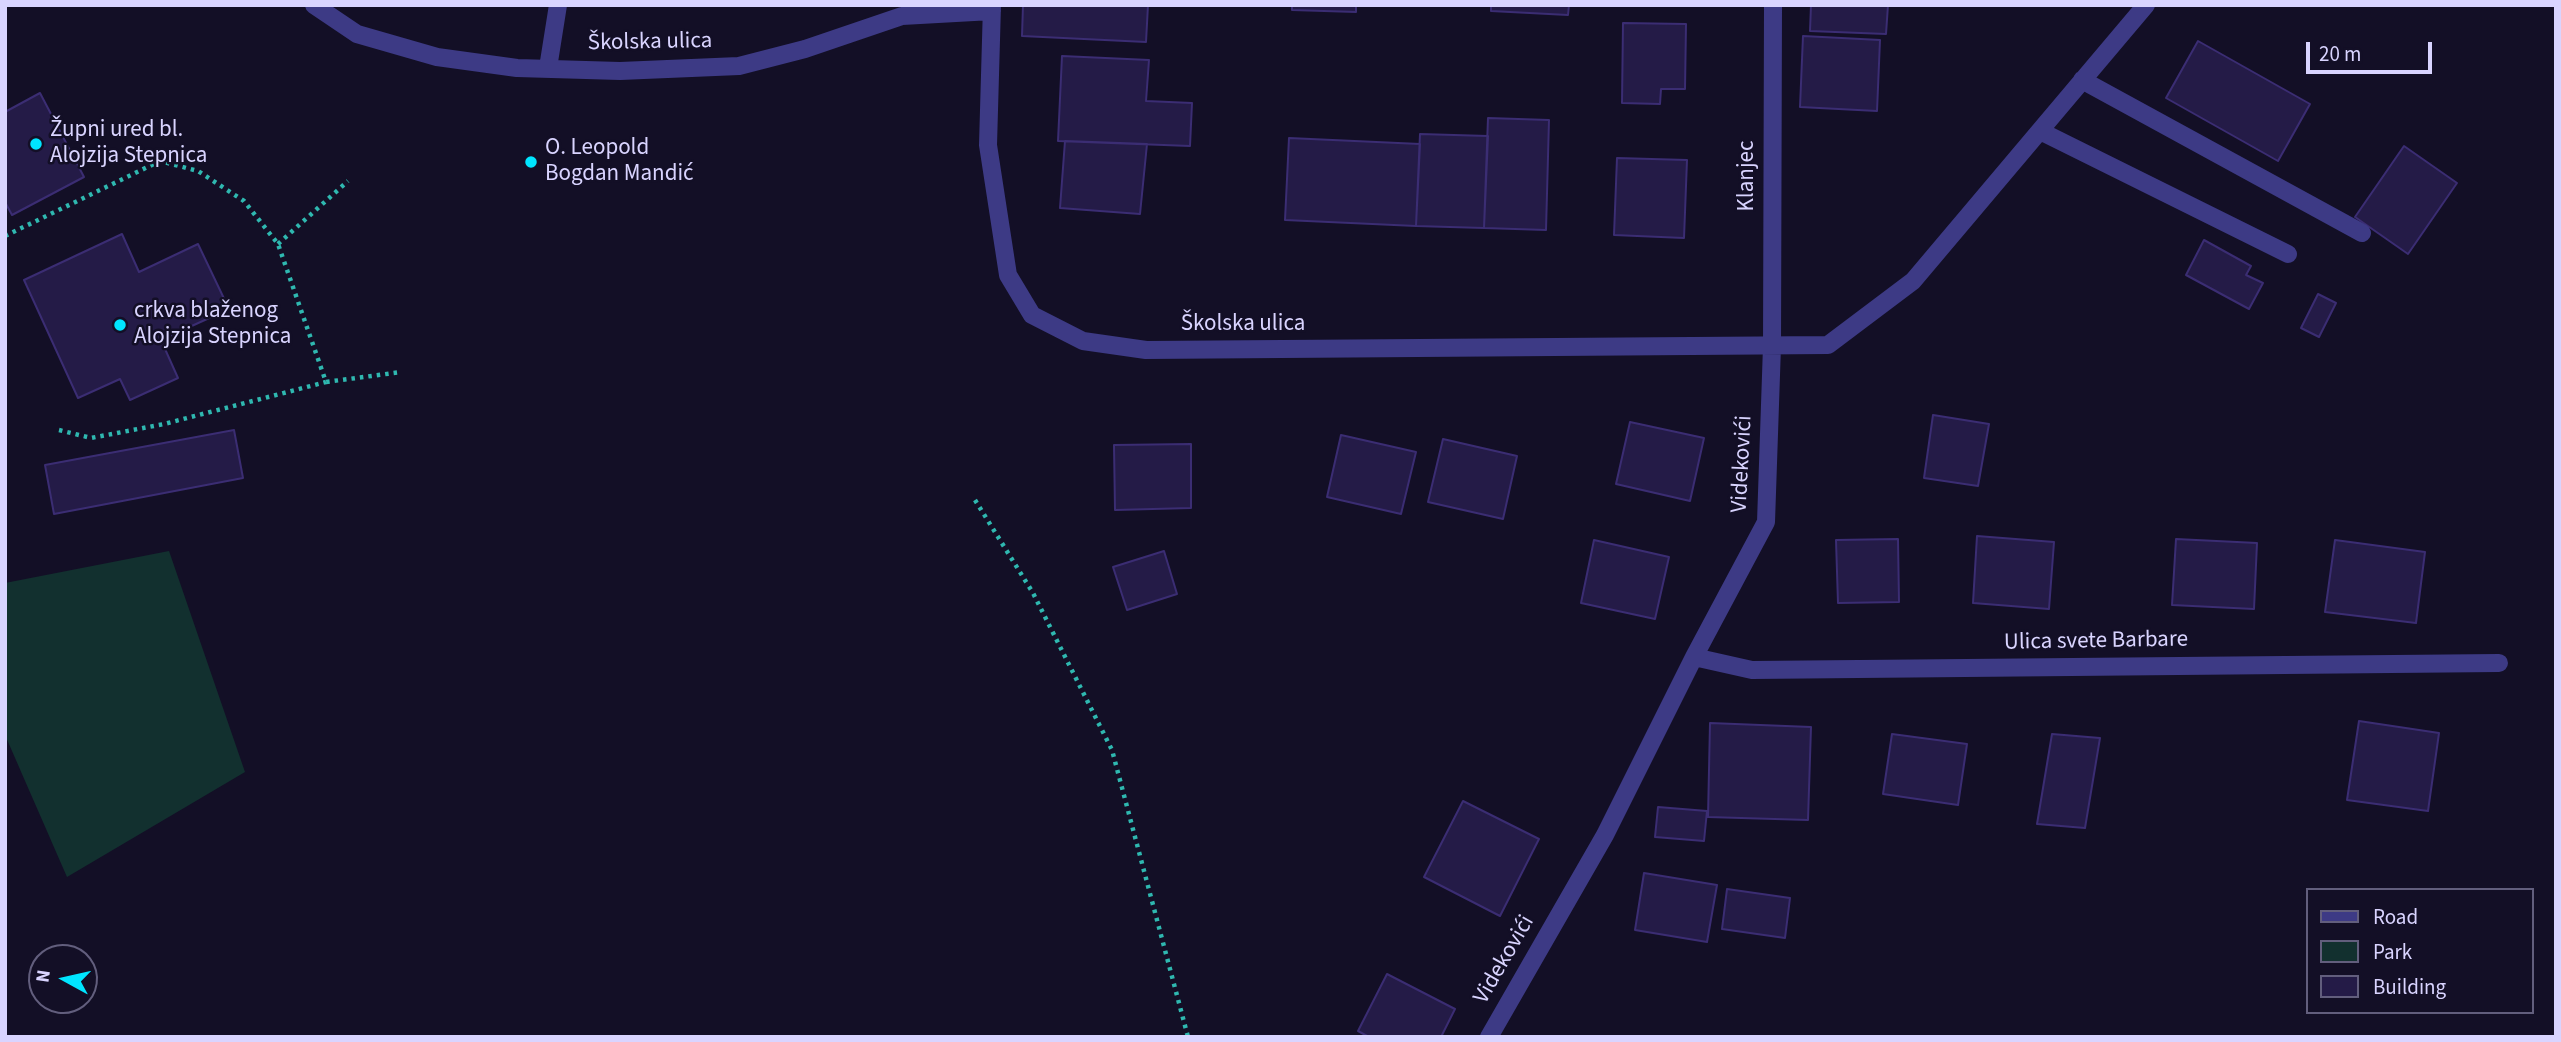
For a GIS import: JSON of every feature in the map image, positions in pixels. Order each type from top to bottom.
[{"type":"street","name":"Školska ulica","points":[[314,5],[357,34],[437,57],[517,68],[620,71],[739,66],[805,49],[902,16],[992,8],[988,145],[1008,275],[1032,315],[1083,341],[1146,350],[1772,346]]},
{"type":"street","points":[[548,68],[558,5]]},
{"type":"street","name":"Klanjec","points":[[1772,346],[1773,5]]},
{"type":"street","points":[[1772,346],[1828,345],[1913,281],[2146,5]]},
{"type":"street","points":[[2082,80],[2362,233]]},
{"type":"street","points":[[2040,131],[2288,254]]},
{"type":"street","name":"Videkovići","points":[[1489,1037],[1605,835],[1694,657],[1766,522],[1772,346]]},
{"type":"street","name":"Ulica svete Barbare","points":[[1694,657],[1752,670],[2499,663]]},
{"type":"path","points":[[5,236],[160,161],[198,171],[244,201],[278,244],[326,382]]},
{"type":"path","points":[[278,244],[348,181]]},
{"type":"path","points":[[59,430],[91,438],[164,424],[326,382],[401,372]]},
{"type":"path","points":[[975,500],[1033,593],[1112,750],[1188,1037]]},
{"type":"green space","points":[[169,551],[245,772],[67,877],[5,735],[5,583]]},
{"type":"building","points":[[1023,5],[1148,5],[1146,42],[1022,36]]},
{"type":"building","points":[[1292,5],[1356,5],[1356,12],[1292,10]]},
{"type":"building","points":[[1491,5],[1569,5],[1568,15],[1491,11]]},
{"type":"building","points":[[1811,5],[1888,5],[1886,34],[1810,31]]},
{"type":"building","points":[[1623,23],[1686,24],[1685,89],[1661,89],[1660,104],[1622,103]]},
{"type":"building","points":[[1803,36],[1880,40],[1877,111],[1800,107]]},
{"type":"building","points":[[2198,41],[2310,104],[2278,161],[2166,98]]},
{"type":"building","points":[[1062,56],[1149,60],[1146,101],[1192,103],[1190,146],[1058,141]]},
{"type":"building","name":"Župni ured bl. Alojzija Stepnica","points":[[40,93],[84,177],[12,215],[5,202],[5,112]]},
{"type":"building","points":[[1488,118],[1549,120],[1546,230],[1484,228]]},
{"type":"building","points":[[1420,134],[1488,136],[1484,228],[1416,226]]},
{"type":"building","points":[[1289,138],[1420,144],[1416,226],[1285,220]]},
{"type":"building","points":[[1065,141],[1147,144],[1140,214],[1060,208]]},
{"type":"building","points":[[2404,146],[2457,183],[2408,254],[2355,217]]},
{"type":"building","points":[[1617,158],[1687,160],[1684,238],[1614,235]]},
{"type":"building","name":"crkva blaženog Alojzija Stepnica","points":[[122,234],[139,272],[198,244],[229,309],[161,340],[178,378],[130,400],[120,379],[78,398],[24,280]]},
{"type":"building","points":[[2204,240],[2251,266],[2246,275],[2263,283],[2249,309],[2186,275]]},
{"type":"building","points":[[2318,294],[2336,303],[2319,337],[2301,328]]},
{"type":"building","points":[[1933,415],[1989,424],[1978,486],[1924,478]]},
{"type":"building","points":[[1630,422],[1704,438],[1690,501],[1616,484]]},
{"type":"building","points":[[234,430],[243,478],[54,514],[45,465]]},
{"type":"building","points":[[1341,435],[1416,452],[1401,514],[1327,497]]},
{"type":"building","points":[[1443,439],[1517,456],[1503,519],[1428,502]]},
{"type":"building","points":[[1191,444],[1191,508],[1115,510],[1114,445]]},
{"type":"building","points":[[1977,536],[2054,542],[2049,609],[1973,603]]},
{"type":"building","points":[[1898,539],[1899,602],[1838,603],[1836,540]]},
{"type":"building","points":[[2176,539],[2257,543],[2254,609],[2172,605]]},
{"type":"building","points":[[1594,540],[1669,557],[1655,619],[1581,603]]},
{"type":"building","points":[[2335,540],[2425,552],[2416,623],[2325,612]]},
{"type":"building","points":[[1164,551],[1177,594],[1127,610],[1113,567]]},
{"type":"building","points":[[2359,721],[2439,733],[2428,811],[2347,800]]},
{"type":"building","points":[[1710,723],[1811,727],[1808,820],[1708,817]]},
{"type":"building","points":[[1892,734],[1967,744],[1958,805],[1883,794]]},
{"type":"building","points":[[2052,734],[2100,738],[2085,828],[2037,824]]},
{"type":"building","points":[[1463,801],[1539,839],[1500,916],[1424,877]]},
{"type":"building","points":[[1658,807],[1707,811],[1704,841],[1655,837]]},
{"type":"building","points":[[1644,873],[1717,885],[1707,942],[1635,930]]},
{"type":"building","points":[[1727,889],[1790,898],[1785,938],[1722,929]]},
{"type":"building","points":[[1387,974],[1455,1009],[1441,1037],[1369,1037],[1358,1031]]},
{"type":"place","name":"Župni ured bl. Alojzija Stepnica","points":[[36,144]]},
{"type":"place","name":"O. Leopold Bogdan Mandić","points":[[531,162]]},
{"type":"place","name":"crkva blaženog Alojzija Stepnica","points":[[120,325]]}]
